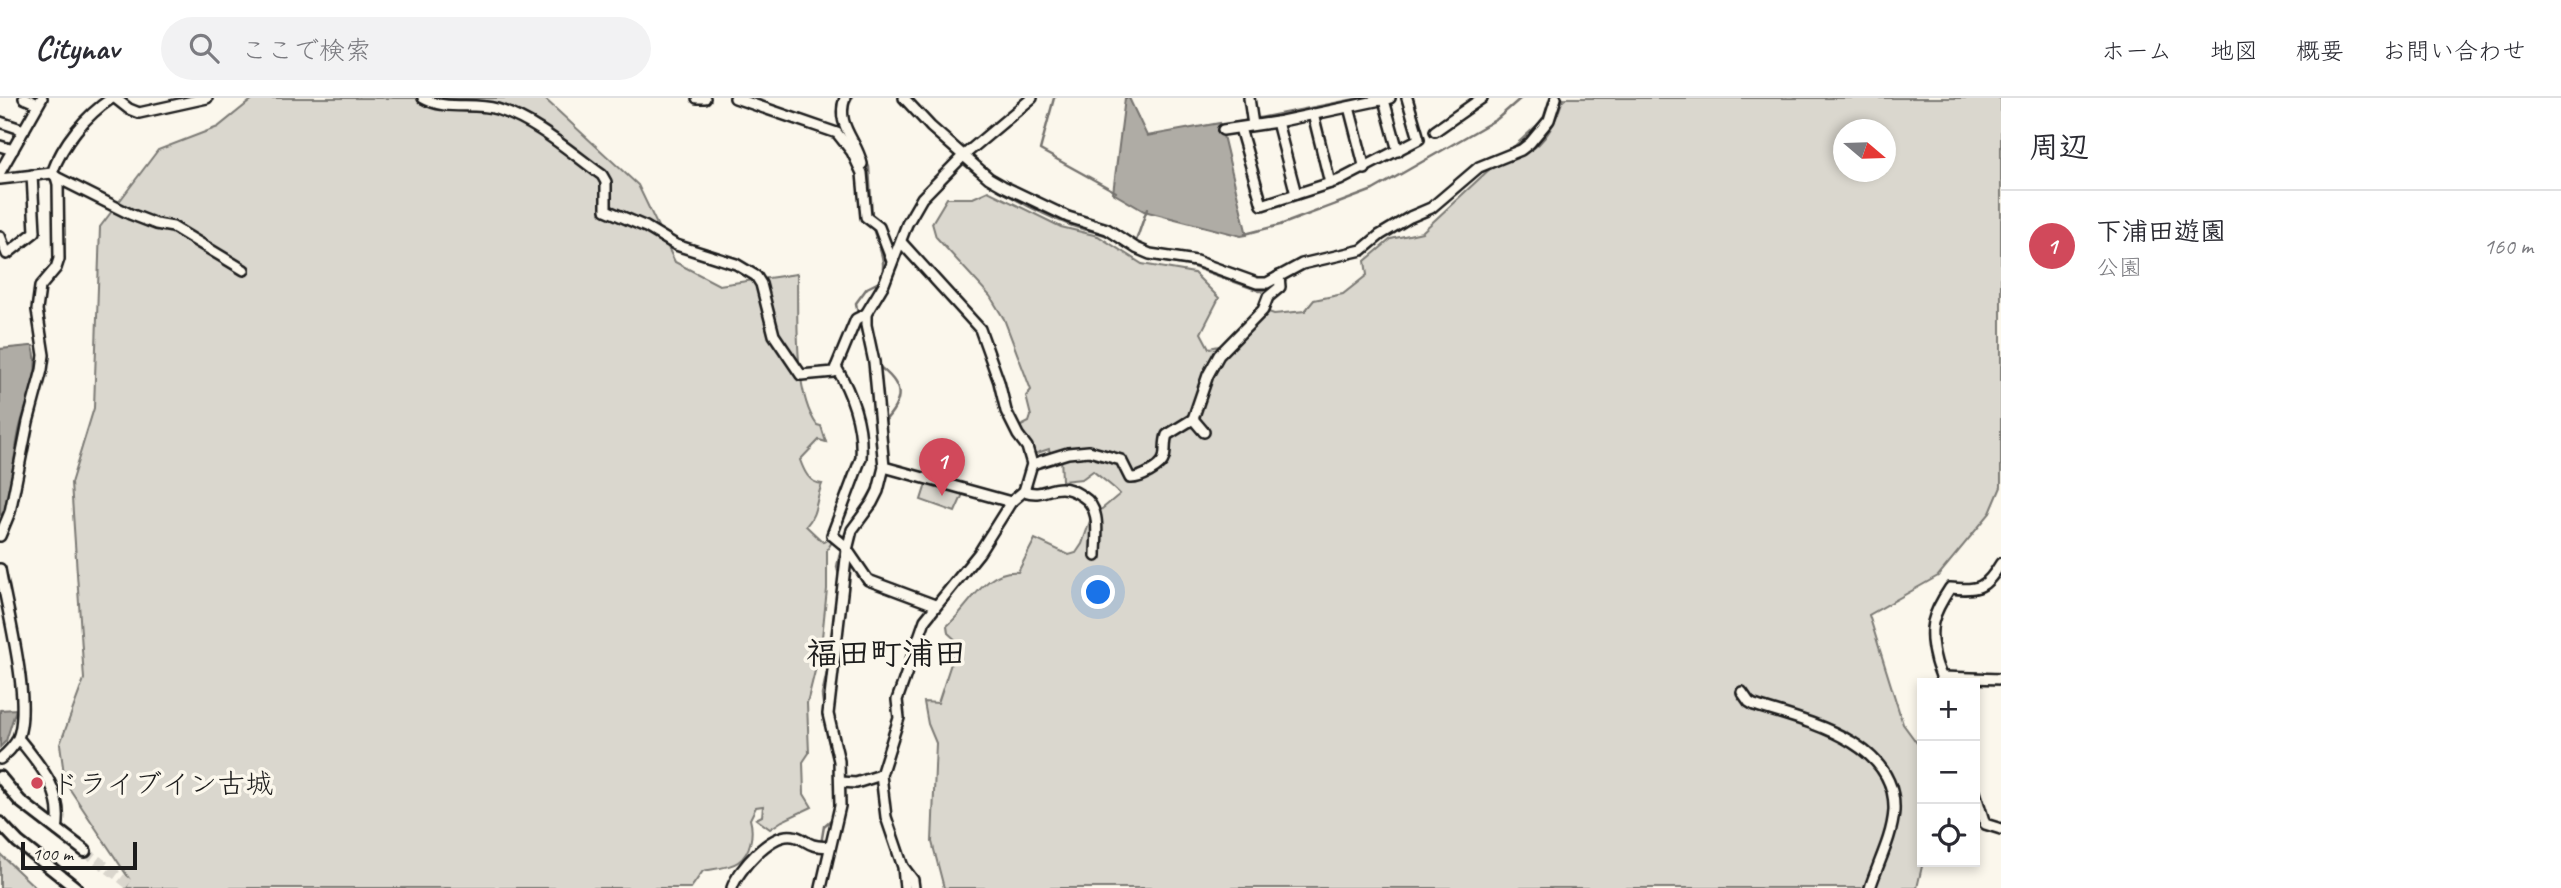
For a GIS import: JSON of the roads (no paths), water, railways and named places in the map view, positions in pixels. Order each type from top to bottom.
[{"type":"street","points":[[0,172],[40,101],[24,98]]},
{"type":"street","points":[[0,536],[10,512],[28,422],[42,370],[44,355],[37,310],[40,287],[56,268],[59,260],[54,175],[60,152],[72,136],[113,98],[139,113],[207,98]]},
{"type":"street","points":[[423,98],[439,105],[493,108],[517,116],[601,175],[606,182],[607,210],[646,227],[677,245],[736,264],[756,276],[761,284],[774,335],[801,375],[834,372],[861,316],[884,284],[918,204],[963,156],[1032,98]]},
{"type":"street","points":[[697,98],[705,98]]},
{"type":"street","points":[[735,98],[836,133],[852,152],[862,173]]},
{"type":"street","points":[[845,98],[842,121],[845,131],[860,153],[865,214],[872,221],[892,261]]},
{"type":"street","points":[[904,98],[963,156],[1003,186],[1068,217],[1107,229],[1150,254],[1196,261],[1257,283],[1267,283],[1302,264],[1362,250],[1380,235],[1431,208],[1479,167],[1521,150],[1530,143],[1549,120],[1555,98]]},
{"type":"street","points":[[1249,98],[1252,121]]},
{"type":"street","points":[[1240,128],[1262,205],[1365,169],[1419,139],[1407,98]]},
{"type":"street","points":[[1435,131],[1482,98]]},
{"type":"street","points":[[1223,130],[1240,128],[1252,121],[1277,122],[1387,99],[1398,151]]},
{"type":"street","points":[[1349,107],[1365,169]]},
{"type":"street","points":[[1313,114],[1330,183]]},
{"type":"street","points":[[0,122],[24,130]]},
{"type":"street","points":[[1277,122],[1296,194]]},
{"type":"street","points":[[0,146],[13,150]]},
{"type":"street","points":[[0,236],[6,254],[35,232],[32,175]]},
{"type":"street","points":[[0,179],[54,175],[130,214],[173,227],[244,270]]},
{"type":"street","points":[[901,242],[980,329],[1006,411],[1027,447],[1032,464],[1024,491],[1011,502],[973,562],[925,620],[897,701],[899,718],[881,775],[886,817],[903,867],[905,888]]},
{"type":"street","points":[[1032,464],[1068,453],[1089,451],[1121,460],[1130,478],[1138,478],[1161,464],[1165,457],[1167,435],[1193,419],[1213,364],[1263,310],[1268,297],[1280,287],[1279,276]]},
{"type":"street","points":[[821,888],[824,846],[840,806],[839,761],[828,714],[843,546],[872,503],[884,467],[879,444],[881,426],[874,364],[866,325],[861,316]]},
{"type":"street","points":[[836,367],[847,386],[862,435],[861,458],[832,535],[868,580],[935,606]]},
{"type":"street","points":[[1193,419],[1204,432]]},
{"type":"street","points":[[862,435],[879,444]]},
{"type":"street","points":[[884,467],[1011,502]]},
{"type":"street","points":[[1024,491],[1037,494],[1061,488],[1074,491],[1090,500],[1096,515],[1096,556]]},
{"type":"street","points":[[1941,678],[1936,662],[1931,626],[1933,614],[1950,588],[1980,588],[1990,580],[2001,563]]},
{"type":"street","points":[[0,569],[22,711],[18,738],[0,759]]},
{"type":"street","points":[[1980,679],[2001,679]]},
{"type":"street","points":[[1742,692],[1748,702],[1754,705],[1798,718],[1847,739],[1863,749],[1879,767],[1894,796],[1894,814],[1878,872],[1870,888]]},
{"type":"street","points":[[18,738],[44,768],[54,789],[59,809],[57,831]]},
{"type":"street","points":[[841,782],[856,783],[881,775]]},
{"type":"street","points":[[0,777],[20,801],[85,851]]},
{"type":"street","points":[[1979,804],[1985,824],[2001,829]]},
{"type":"street","points":[[0,823],[18,842],[76,888]]},
{"type":"street","points":[[732,888],[735,878],[755,856],[777,838],[790,835],[824,846]]},
{"type":"street","points":[[903,867],[913,880],[914,888]]},
{"type":"waterway","points":[[848,121],[847,103],[852,98]]},
{"type":"waterway","points":[[1054,98],[1040,150],[1116,192]]},
{"type":"waterway","points":[[1219,126],[1361,98]]},
{"type":"waterway","points":[[1245,234],[1280,225],[1373,190],[1497,119],[1521,98]]},
{"type":"waterway","points":[[1525,153],[1545,137],[1563,98]]},
{"type":"waterway","points":[[910,111],[926,130],[954,155]]},
{"type":"waterway","points":[[858,143],[869,167],[872,217]]},
{"type":"waterway","points":[[1477,174],[1509,160]]},
{"type":"waterway","points":[[961,162],[1027,206],[1070,225],[1116,240]]},
{"type":"waterway","points":[[1403,226],[1430,215],[1467,183]]},
{"type":"waterway","points":[[1135,244],[1147,209]]},
{"type":"waterway","points":[[858,315],[856,303],[867,288],[879,282],[882,274],[883,260],[872,224]]},
{"type":"waterway","points":[[1372,247],[1398,229]]},
{"type":"waterway","points":[[1137,253],[1153,260],[1191,266],[1260,291],[1273,286]]},
{"type":"waterway","points":[[1284,280],[1307,268],[1360,254]]},
{"type":"waterway","points":[[859,322],[871,362]]},
{"type":"waterway","points":[[877,365],[893,379],[899,393],[895,407],[882,424]]},
{"type":"waterway","points":[[878,474],[879,460]]},
{"type":"waterway","points":[[842,541],[875,484]]},
{"type":"waterway","points":[[840,579],[837,567],[841,548]]},
{"type":"waterway","points":[[841,640],[847,600]]},
{"type":"waterway","points":[[833,645],[822,695],[828,739],[835,764]]},
{"type":"waterway","points":[[821,844],[824,826],[832,819],[836,799]]},
{"type":"tunnel","points":[[85,851],[134,888]]},
{"type":"place","name":"下浦田遊園","points":[[942,496]]},
{"type":"place","name":"ドライブイン古城","points":[[37,783]]},
{"type":"district","name":"福田町浦田","points":[[886,653]]}]
